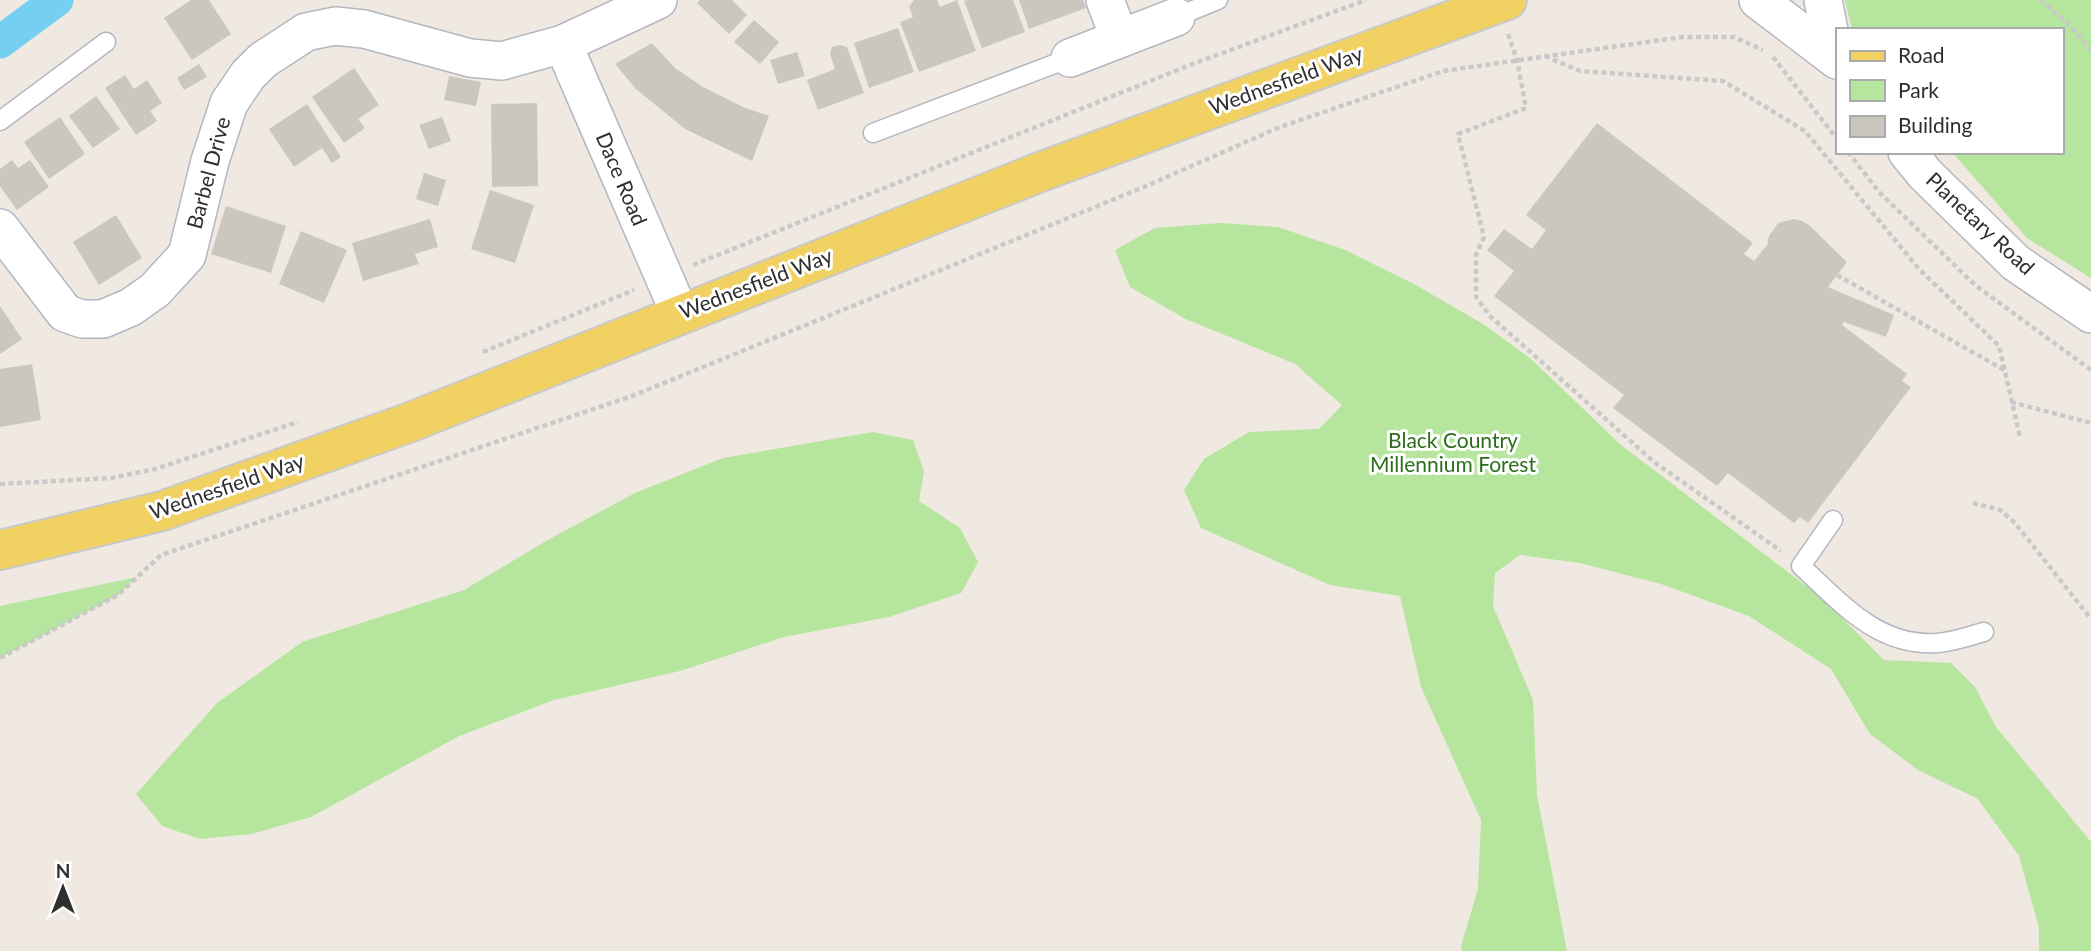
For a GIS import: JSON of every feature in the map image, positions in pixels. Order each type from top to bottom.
[{"type":"main road","name":"Wednesfield Way","points":[[0,550],[163,511],[408,423],[1040,172],[1507,0]]},
{"type":"street","name":"Barbel Drive","points":[[0,228],[65,313],[82,319],[103,319],[131,307],[155,290],[187,255],[210,161],[229,103],[248,75],[264,60],[306,32],[335,26],[365,29],[470,58],[502,61],[563,44],[658,0]]},
{"type":"street","points":[[1105,0],[1119,37]]},
{"type":"street","points":[[1758,0],[1836,58]]},
{"type":"street","points":[[1823,0],[1836,58]]},
{"type":"street","points":[[1070,58],[1177,17]]},
{"type":"street","name":"Dace Road","points":[[563,44],[680,314]]},
{"type":"street","name":"Planetary Road","points":[[1909,154],[1925,174],[2016,263],[2091,314]]},
{"type":"lane","points":[[1177,17],[1218,0]]},
{"type":"lane","points":[[0,121],[106,42]]},
{"type":"lane","points":[[873,132],[1070,58]]},
{"type":"lane","points":[[1833,520],[1801,566],[1857,618],[1877,631],[1896,638],[1937,643],[1984,632]]},
{"type":"path","points":[[2040,0],[2070,25],[2091,50]]},
{"type":"path","points":[[0,658],[118,595],[161,555],[632,396],[1144,187],[1280,127],[1443,71],[1682,37],[1734,37],[1770,53],[1836,138]]},
{"type":"path","points":[[1545,56],[1580,71],[1723,81],[1805,131],[1919,269],[1999,346],[2020,437]]},
{"type":"path","points":[[1517,60],[1526,108],[1458,134],[1484,237],[1476,255],[1476,297],[1490,316],[1654,462],[1801,566]]},
{"type":"path","points":[[1850,154],[1880,191],[1975,285],[2091,370]]},
{"type":"path","points":[[1837,275],[2005,371]]},
{"type":"path","points":[[2011,402],[2091,423]]},
{"type":"path","points":[[1973,503],[2000,510],[2015,523],[2091,619]]},
{"type":"green space","points":[[1845,0],[2091,0],[2091,278],[2027,238],[1954,154],[2063,154],[2063,28],[1852,28]]},
{"type":"green space","name":"Black Country Millennium Forest","points":[[1220,223],[1278,227],[1345,250],[1412,283],[1483,324],[1531,359],[1621,445],[1822,598],[1884,660],[1951,663],[1975,687],[1996,727],[2091,842],[2091,951],[2039,951],[2039,928],[2019,856],[1978,799],[1918,770],[1870,734],[1831,669],[1749,616],[1661,584],[1580,563],[1520,555],[1495,573],[1493,606],[1533,700],[1537,795],[1567,951],[1462,951],[1461,946],[1478,889],[1481,820],[1421,687],[1400,596],[1330,585],[1201,528],[1184,490],[1204,459],[1249,432],[1319,429],[1342,405],[1295,364],[1186,319],[1130,287],[1115,250],[1155,228]]},
{"type":"green space","points":[[873,432],[913,440],[924,471],[919,501],[960,528],[978,562],[961,593],[889,617],[784,637],[680,671],[554,700],[459,736],[311,817],[251,834],[200,839],[162,826],[136,794],[217,703],[302,642],[464,590],[546,541],[635,493],[723,458]]},
{"type":"green space","points":[[137,577],[118,595],[0,658],[0,606]]},
{"type":"building","points":[[191,0],[209,0],[231,34],[192,60],[164,18]]},
{"type":"building","points":[[700,0],[732,0],[747,15],[729,34],[697,3]]},
{"type":"building","points":[[914,0],[937,0],[940,7],[957,0],[976,51],[919,72],[900,22],[913,17],[909,7]]},
{"type":"building","points":[[1013,0],[1025,32],[982,48],[964,1]]},
{"type":"building","points":[[1019,0],[1083,0],[1086,8],[1029,29]]},
{"type":"building","points":[[754,20],[779,42],[760,64],[734,42]]},
{"type":"building","points":[[898,28],[914,72],[869,88],[854,43]]},
{"type":"building","points":[[652,43],[675,68],[703,87],[743,107],[769,116],[752,161],[685,129],[636,89],[615,64]]},
{"type":"building","points":[[832,47],[847,47],[864,93],[818,110],[807,80],[835,69],[830,54]]},
{"type":"building","points":[[797,52],[805,76],[778,84],[770,60]]},
{"type":"building","points":[[199,64],[207,77],[184,90],[177,78]]},
{"type":"building","points":[[354,68],[379,105],[358,119],[365,128],[344,143],[312,97]]},
{"type":"building","points":[[125,75],[134,89],[147,80],[162,103],[150,111],[157,121],[136,135],[105,88]]},
{"type":"building","points":[[449,76],[481,82],[476,106],[444,100]]},
{"type":"building","points":[[96,96],[120,129],[93,148],[69,116]]},
{"type":"building","points":[[537,103],[538,186],[492,187],[491,104]]},
{"type":"building","points":[[307,104],[341,157],[332,163],[322,148],[294,167],[269,129]]},
{"type":"building","points":[[60,117],[85,154],[49,179],[24,142]]},
{"type":"building","points":[[442,117],[451,141],[429,149],[419,125]]},
{"type":"building","points":[[1597,123],[1753,243],[1744,254],[1754,261],[1767,245],[1769,236],[1778,223],[1794,219],[1802,221],[1847,262],[1828,287],[1894,315],[1886,337],[1844,322],[1842,325],[1907,374],[1902,381],[1911,387],[1808,523],[1800,517],[1794,523],[1728,473],[1717,486],[1613,408],[1624,395],[1494,296],[1514,271],[1487,250],[1504,229],[1532,249],[1546,230],[1526,215]]},
{"type":"building","points":[[12,160],[18,168],[30,160],[49,187],[17,210],[0,186],[0,169]]},
{"type":"building","points":[[424,173],[446,180],[438,206],[416,199]]},
{"type":"building","points":[[490,190],[534,205],[515,263],[471,249]]},
{"type":"building","points":[[226,206],[286,226],[271,273],[211,254]]},
{"type":"building","points":[[116,215],[142,258],[99,285],[73,242]]},
{"type":"building","points":[[430,219],[438,247],[415,254],[419,264],[363,281],[352,243]]},
{"type":"building","points":[[301,231],[347,250],[324,303],[279,284]]},
{"type":"building","points":[[0,306],[22,339],[0,354]]},
{"type":"building","points":[[32,364],[41,420],[0,427],[0,369]]},
{"type":"waterway","points":[[0,42],[57,0]]}]
